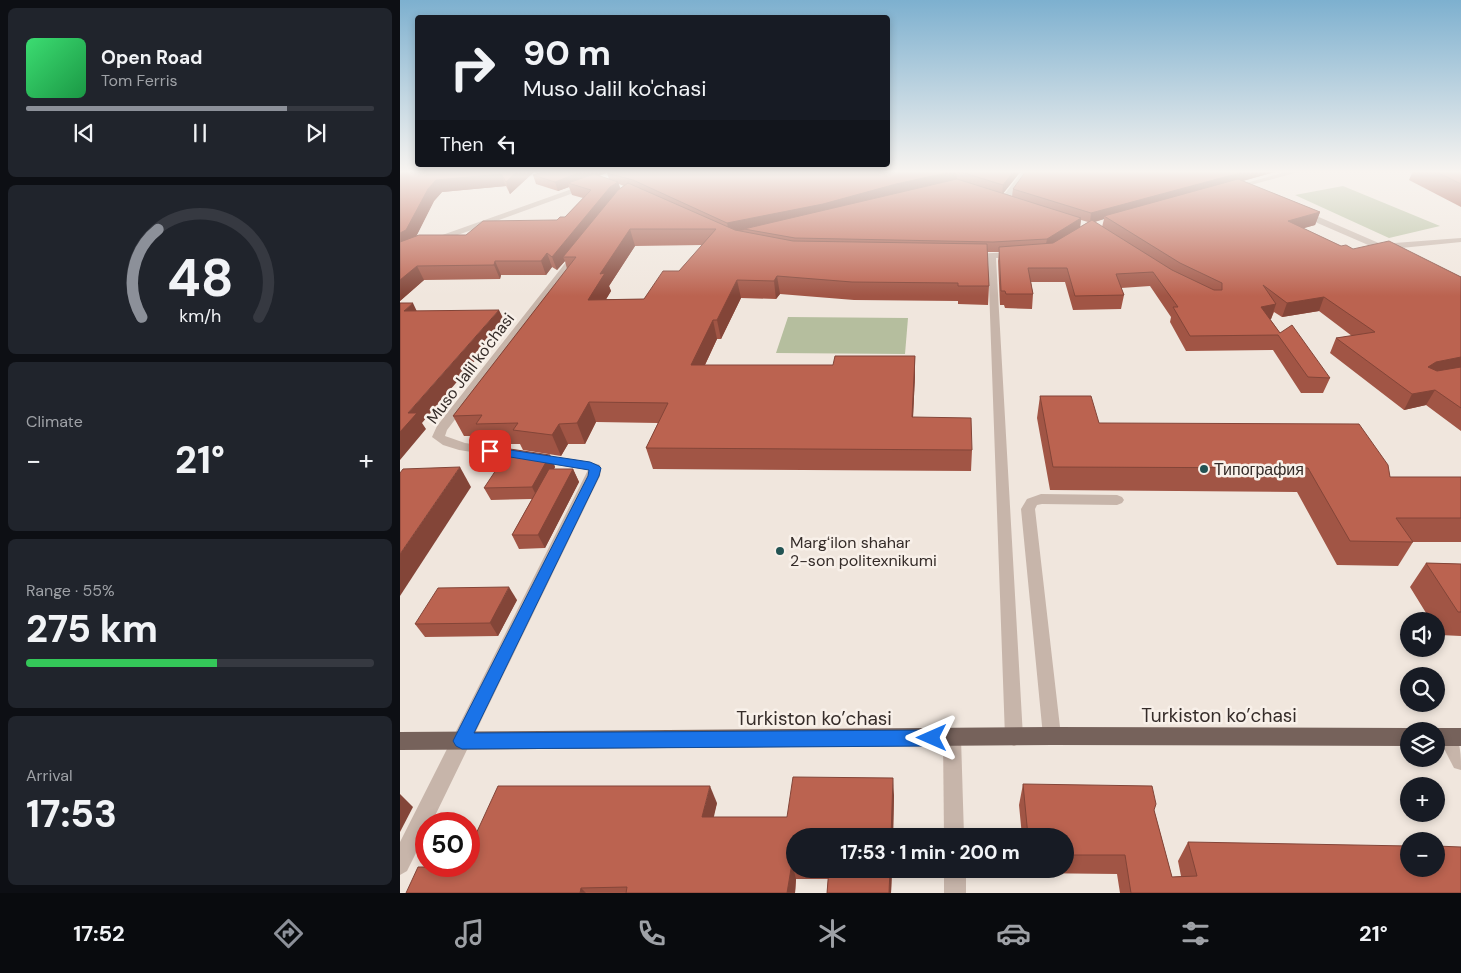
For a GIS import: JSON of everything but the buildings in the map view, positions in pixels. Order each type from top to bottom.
[{"type":"main road","name":"Turkiston ko’chasi","points":[[400,741],[1052,736],[1400,737]]},
{"type":"street","points":[[400,253],[512,213]]},
{"type":"street","points":[[1300,213],[1398,255]]},
{"type":"street","points":[[1381,248],[1461,240]]},
{"type":"street","name":"Muso Jalil ko'chasi","points":[[462,741],[594,476],[595,468],[456,444],[444,441],[438,437],[441,428],[588,241]]},
{"type":"street","points":[[962,256],[992,257],[1020,255]]},
{"type":"street","points":[[992,257],[1014,737]]},
{"type":"street","points":[[1052,736],[1028,509],[1032,502],[1041,499],[1117,500]]},
{"type":"street","points":[[1448,737],[1461,761]]},
{"type":"street","points":[[952,738],[954,828]]},
{"type":"street","points":[[400,864],[462,741]]},
{"type":"street","points":[[955,878],[955,893]]},
{"type":"green space","points":[[1334,213],[1408,213],[1440,226],[1389,238]]},
{"type":"green space","points":[[788,317],[908,318],[905,354],[776,353]]},
{"type":"place","name":"Типография","points":[[1204,469]]},
{"type":"place","name":"Margʻilon shahar 2-son politexnikumi","points":[[780,551]]},
{"type":"route","points":[[490,451],[595,468],[594,476],[462,741],[932,738]]}]
